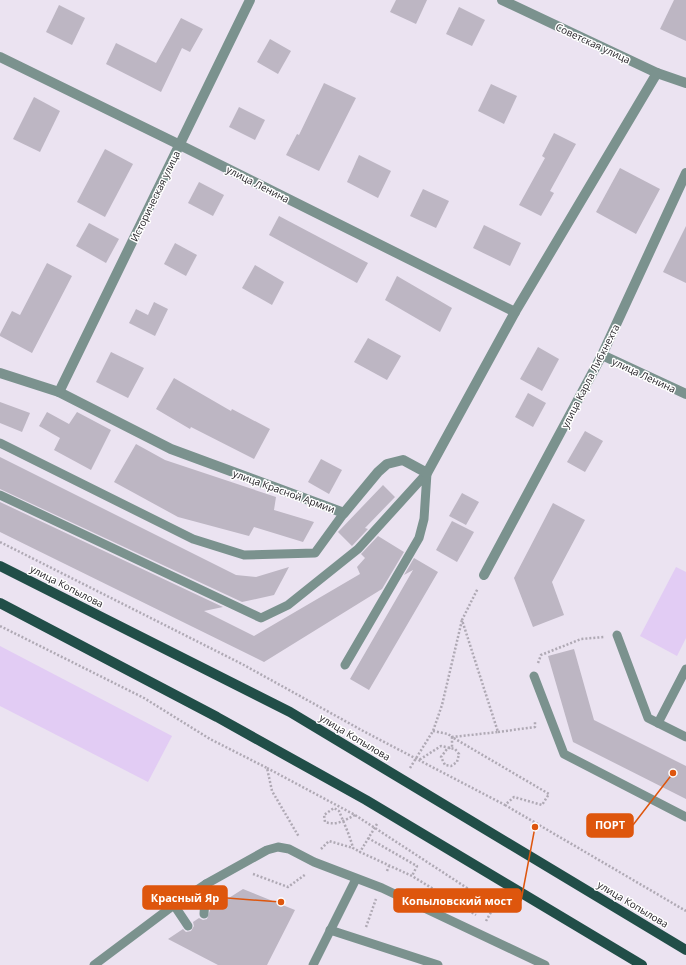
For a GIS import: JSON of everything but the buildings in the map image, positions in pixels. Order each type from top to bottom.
[{"type":"main road","name":"улица Копылова","points":[[0,566],[290,712],[686,950]]},
{"type":"main road","points":[[0,603],[217,717],[366,800],[642,965]]},
{"type":"street","name":"Историческая улица","points":[[59,392],[250,0]]},
{"type":"street","name":"Советская улица","points":[[502,0],[657,73],[686,83]]},
{"type":"street","name":"улица Ленина","points":[[0,57],[515,312]]},
{"type":"street","points":[[427,473],[515,312],[657,73]]},
{"type":"street","name":"улица Карла Либкнехта","points":[[484,575],[602,355],[686,173]]},
{"type":"street","name":"улица Ленина","points":[[602,355],[686,394]]},
{"type":"street","name":"улица Красной Армии","points":[[0,373],[59,392],[171,449],[344,514],[378,472],[387,464],[403,460],[427,473]]},
{"type":"lane","points":[[0,442],[193,540],[244,555],[315,553],[344,514]]},
{"type":"lane","points":[[0,495],[261,618],[288,605],[358,549],[427,473]]},
{"type":"lane","points":[[345,665],[420,538],[424,519],[427,473]]},
{"type":"lane","points":[[617,635],[648,718],[686,737]]},
{"type":"lane","points":[[658,723],[686,670]]},
{"type":"lane","points":[[534,676],[564,754],[686,817]]},
{"type":"lane","points":[[94,965],[174,905],[206,884],[267,850],[278,847],[289,849],[314,862],[382,888],[545,965]]},
{"type":"lane","points":[[313,965],[356,879]]},
{"type":"lane","points":[[204,914],[206,884]]},
{"type":"lane","points":[[174,905],[188,926]]},
{"type":"lane","points":[[330,930],[438,965]]},
{"type":"path","points":[[0,542],[242,664],[505,805],[686,911]]},
{"type":"path","points":[[430,735],[433,731],[442,705],[462,620],[484,575]]},
{"type":"path","points":[[452,737],[498,732],[462,620]]},
{"type":"path","points":[[0,626],[144,698],[210,739],[355,815],[467,888],[462,895],[491,912],[487,921],[412,876],[370,857]]},
{"type":"path","points":[[433,731],[452,737],[549,794],[542,805],[514,797],[505,805]]},
{"type":"path","points":[[419,760],[441,746],[455,749],[459,754],[457,762],[451,766],[445,765],[441,757],[447,749],[452,747],[452,737]]},
{"type":"path","points":[[267,768],[272,791],[298,837]]},
{"type":"path","points":[[353,848],[339,811],[334,808],[324,815],[325,822],[338,824],[355,815]]},
{"type":"path","points":[[368,838],[417,866],[412,876]]},
{"type":"path","points":[[321,850],[329,840],[353,848],[360,852]]},
{"type":"path","points":[[387,871],[389,866]]},
{"type":"path","points":[[254,874],[288,887],[307,874]]},
{"type":"path","points":[[361,941],[376,899]]},
{"type":"shaded area","points":[[676,567],[686,572],[686,638],[677,656],[640,636]]},
{"type":"shaded area","points":[[0,646],[172,736],[148,782],[0,706]]},
{"type":"place","name":"ПОРТ","points":[[673,773]]},
{"type":"place","name":"Копыловский мост","points":[[535,827]]},
{"type":"place","name":"Красный Яр","points":[[281,902]]}]
